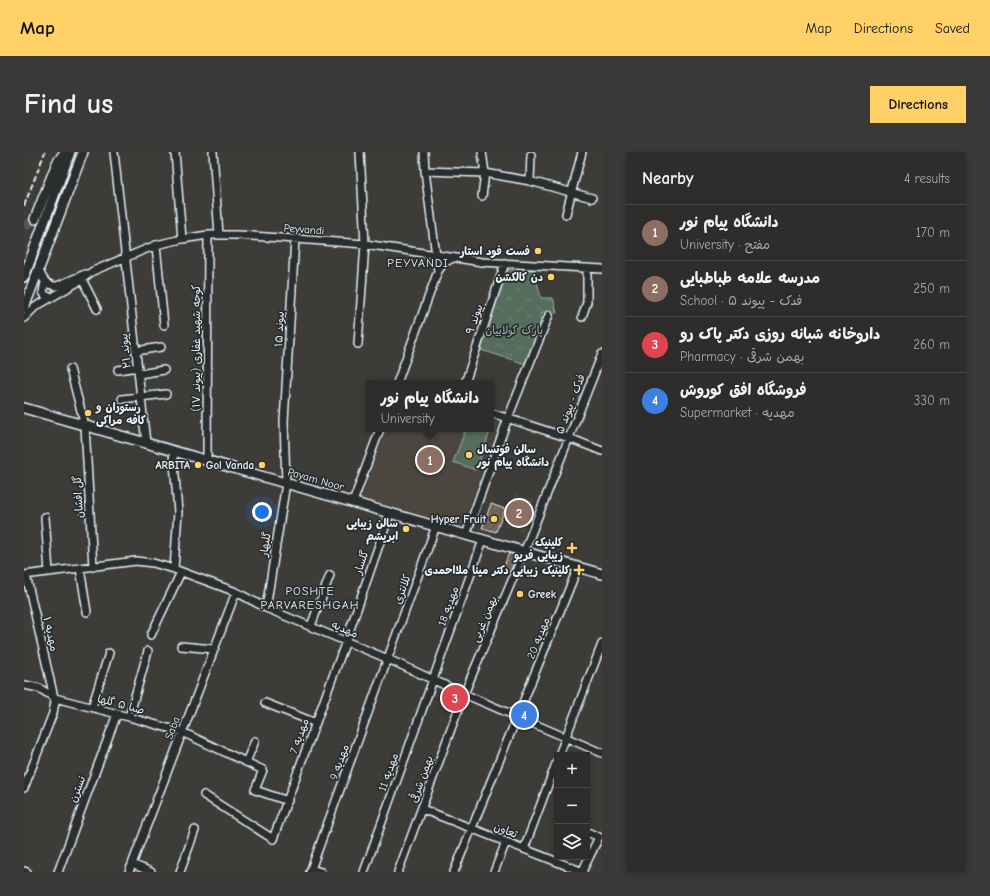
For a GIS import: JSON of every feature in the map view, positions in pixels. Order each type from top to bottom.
[{"type":"main road","points":[[35,219],[58,163],[65,152]]},
{"type":"main road","points":[[24,277],[70,152]]},
{"type":"main road","points":[[24,308],[84,152]]},
{"type":"main road","name":"Payam Noor","points":[[24,408],[602,574]]},
{"type":"street","name":"پیوند ۲۱","points":[[114,152],[146,443]]},
{"type":"street","points":[[175,152],[182,239]]},
{"type":"street","points":[[213,152],[219,235]]},
{"type":"street","points":[[358,344],[365,244],[360,152]]},
{"type":"street","points":[[424,152],[425,171],[438,271]]},
{"type":"street","points":[[482,152],[484,173],[482,196]]},
{"type":"street","points":[[566,214],[582,152]]},
{"type":"street","points":[[530,181],[531,155]]},
{"type":"street","points":[[425,171],[484,173],[530,181],[592,198]]},
{"type":"street","name":"Peyvandi","points":[[24,318],[32,309],[93,271],[126,256],[156,245],[208,235],[365,244],[453,258],[602,269]]},
{"type":"street","name":"کوچه شهید غفاری (پیوند ۱۷)","points":[[207,461],[208,235]]},
{"type":"street","name":"پیوند ۱۵","points":[[286,483],[284,420],[295,239]]},
{"type":"street","points":[[156,245],[164,325]]},
{"type":"street","points":[[399,380],[438,271],[444,263],[453,258]]},
{"type":"street","name":"پیوند ۹","points":[[465,380],[505,263]]},
{"type":"street","points":[[582,317],[587,302],[587,268]]},
{"type":"street","points":[[39,270],[45,282],[53,286],[57,286],[93,271]]},
{"type":"street","points":[[82,279],[97,309]]},
{"type":"street","points":[[45,282],[43,292],[44,295],[50,298]]},
{"type":"street","points":[[466,535],[508,418],[549,315]]},
{"type":"street","points":[[136,351],[161,347]]},
{"type":"street","name":"فدک - پیوند ۵","points":[[524,552],[602,354]]},
{"type":"street","name":"گل افشان","points":[[70,369],[85,426],[93,567]]},
{"type":"street","points":[[118,370],[164,370]]},
{"type":"street","points":[[122,399],[166,394]]},
{"type":"street","points":[[494,414],[569,438],[602,451]]},
{"type":"street","points":[[353,502],[379,432]]},
{"type":"street","points":[[173,451],[178,512],[174,569]]},
{"type":"street","name":"گلبهار","points":[[266,608],[286,483]]},
{"type":"street","name":"گلسار","points":[[346,641],[390,513]]},
{"type":"street","points":[[44,517],[49,572]]},
{"type":"street","name":"کلانتری","points":[[388,659],[436,526]]},
{"type":"street","name":"مهدیه 18","points":[[434,680],[483,540]]},
{"type":"street","name":"بهمن غربی","points":[[464,694],[524,552]]},
{"type":"street","name":"مهدیه","points":[[25,575],[136,561],[153,563],[174,569],[236,592],[266,608],[388,659],[464,694],[602,753]]},
{"type":"street","name":"مهدیه 20","points":[[454,872],[578,567]]},
{"type":"street","points":[[80,568],[88,612]]},
{"type":"street","points":[[151,635],[181,572]]},
{"type":"street","name":"مهدیه ۱","points":[[25,575],[55,698]]},
{"type":"street","points":[[311,626],[330,575]]},
{"type":"street","name":"Saba","points":[[129,872],[236,592]]},
{"type":"street","name":"مهدیه 7","points":[[204,795],[273,839],[346,641]]},
{"type":"street","points":[[560,752],[602,644]]},
{"type":"street","points":[[181,646],[214,649]]},
{"type":"street","points":[[129,716],[148,651]]},
{"type":"street","points":[[92,707],[109,652]]},
{"type":"street","name":"مهدیه 9","points":[[311,871],[388,659]]},
{"type":"street","name":"مهدیه 11","points":[[364,872],[434,680]]},
{"type":"street","name":"صبا ۵ گلها","points":[[24,684],[39,688],[55,698],[129,716],[182,732],[263,770],[255,790],[288,801]]},
{"type":"street","name":"بهمن شرقی","points":[[398,872],[464,694]]},
{"type":"street","points":[[24,788],[53,713],[55,698]]},
{"type":"street","points":[[265,703],[316,722]]},
{"type":"street","name":"نسترن","points":[[58,872],[117,714]]},
{"type":"street","points":[[246,762],[255,741]]},
{"type":"street","points":[[524,849],[554,769]]},
{"type":"street","name":"تعاون","points":[[422,808],[583,872]]},
{"type":"street","points":[[180,872],[195,830]]},
{"type":"street","points":[[590,833],[599,837],[590,857]]},
{"type":"street","points":[[494,872],[506,842]]},
{"type":"street","points":[[583,872],[588,860]]},
{"type":"street","points":[[132,864],[152,872]]},
{"type":"street","points":[[311,871],[322,872]]},
{"type":"shaded area","points":[[494,421],[500,423],[462,526],[361,498],[385,432],[494,432]]},
{"type":"shaded area","points":[[515,493],[535,500],[523,533],[503,525]]},
{"type":"green space","name":"پارک کولاییان","points":[[507,270],[534,270],[541,298],[553,298],[557,313],[542,312],[538,335],[529,365],[481,350]]},
{"type":"green space","name":"سالن فوتسال دانشگاه پیام نور","points":[[465,432],[490,432],[476,470],[453,462]]},
{"type":"building","name":"Hyper Fruit","points":[[491,504],[505,509],[496,532],[482,528]]},
{"type":"building","points":[[509,553],[517,556],[510,572],[503,569]]},
{"type":"tunnel","points":[[24,227],[35,219]]},
{"type":"railway","points":[[24,206],[45,152]]},
{"type":"place","name":"فست فود استار","points":[[538,251]]},
{"type":"place","name":"دن کالکشن","points":[[551,277]]},
{"type":"place","name":"رستوران و کافه مراکی","points":[[88,413]]},
{"type":"place","name":"سالن فوتسال دانشگاه پیام نور","points":[[469,455]]},
{"type":"place","name":"دانشگاه پیام نور","points":[[430,460]]},
{"type":"place","name":"ARBITA","points":[[198,465]]},
{"type":"place","name":"Gol Vanda","points":[[262,465]]},
{"type":"place","name":"مدرسه علامه طباطبایی","points":[[519,513]]},
{"type":"place","name":"Hyper Fruit","points":[[494,519]]},
{"type":"place","name":"سالن زیبایی ابریشم","points":[[406,529]]},
{"type":"place","name":"کلینیک زیبایی فریو","points":[[572,548]]},
{"type":"place","name":"کلینیک زیبایی دکتر مینا ملااحمدی","points":[[579,570]]},
{"type":"place","name":"Greek","points":[[520,594]]},
{"type":"place","name":"داروخانه شبانه روزی دکتر پاک رو","points":[[455,698]]},
{"type":"place","name":"فروشگاه افق کوروش","points":[[524,715]]},
{"type":"district","name":"PEYVANDI","points":[[418,263]]},
{"type":"district","name":"POSHTE PARVARESHGAH","points":[[310,598]]}]
